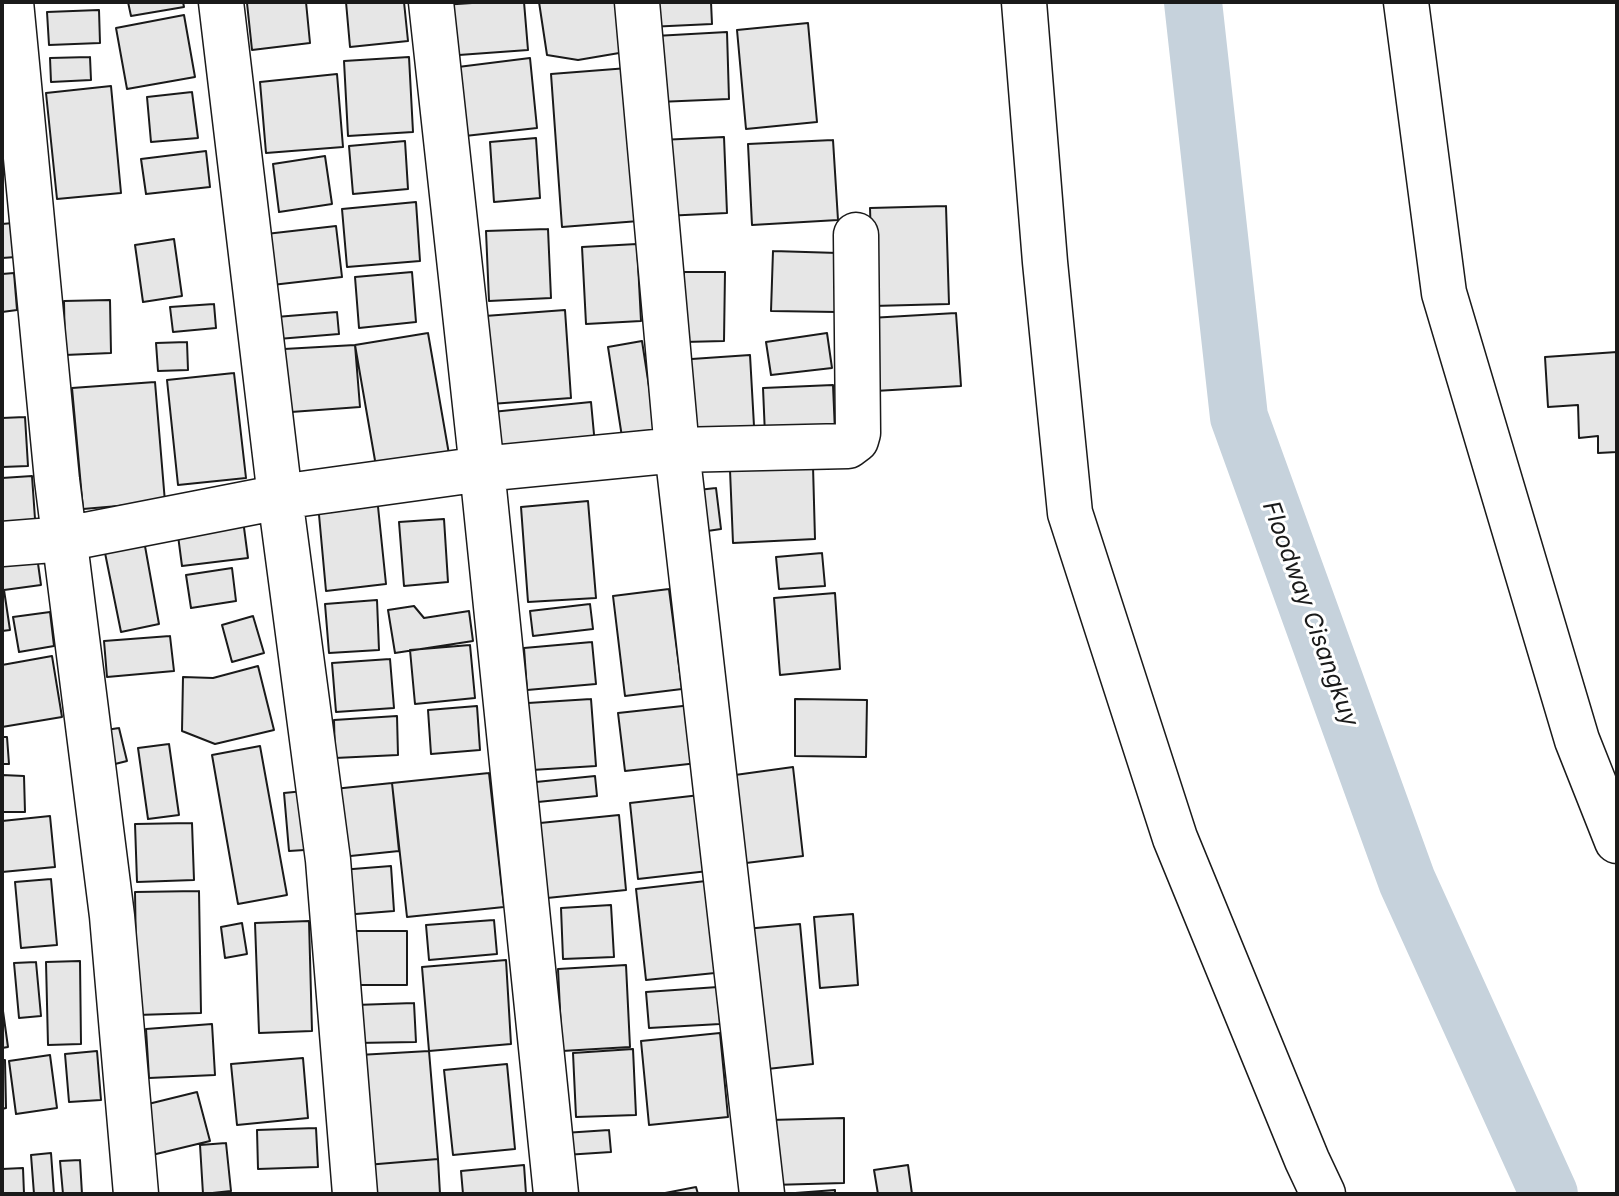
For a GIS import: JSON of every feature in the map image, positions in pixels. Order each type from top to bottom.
[{"type":"street","points":[[11,2],[56,464],[112,916],[136,1194]]},
{"type":"street","points":[[221,2],[280,497],[328,860],[355,1194]]},
{"type":"street","points":[[431,2],[556,1194]]},
{"type":"street","points":[[637,2],[677,450],[762,1194]]},
{"type":"street","points":[[1024,2],[1070,513],[1175,838],[1323,1194]]},
{"type":"street","points":[[1406,2],[1444,293],[1577,740],[1617,841]]},
{"type":"street","points":[[2,544],[65,539],[280,497],[482,469],[677,450],[848,446],[856,440],[856,235]]},
{"type":"building","points":[[128,2],[183,2],[184,7],[131,16]]},
{"type":"building","points":[[306,2],[310,43],[252,50],[247,3]]},
{"type":"building","points":[[346,2],[404,2],[408,41],[350,47]]},
{"type":"building","points":[[524,2],[528,50],[445,56],[442,5]]},
{"type":"building","points":[[539,2],[622,2],[631,51],[578,60],[547,55]]},
{"type":"building","points":[[647,2],[711,2],[712,24],[648,27]]},
{"type":"building","points":[[99,10],[100,43],[49,45],[47,12]]},
{"type":"building","points":[[184,15],[195,77],[127,89],[116,28]]},
{"type":"building","points":[[808,23],[817,122],[746,129],[737,30]]},
{"type":"building","points":[[727,32],[729,99],[658,102],[655,36]]},
{"type":"building","points":[[90,57],[91,80],[51,82],[50,58]]},
{"type":"building","points":[[409,57],[413,132],[348,136],[344,61]]},
{"type":"building","points":[[530,58],[537,128],[465,136],[458,67]]},
{"type":"building","points":[[628,68],[639,221],[562,227],[551,74]]},
{"type":"building","points":[[337,74],[343,147],[266,153],[260,82]]},
{"type":"building","points":[[111,86],[121,193],[57,199],[46,93]]},
{"type":"building","points":[[192,92],[198,138],[151,142],[147,97]]},
{"type":"building","points":[[724,137],[727,213],[664,216],[660,140]]},
{"type":"building","points":[[536,138],[540,198],[494,202],[490,142]]},
{"type":"building","points":[[833,140],[838,220],[752,225],[748,144]]},
{"type":"building","points":[[405,141],[408,189],[353,194],[349,146]]},
{"type":"building","points":[[206,151],[210,187],[146,194],[141,159]]},
{"type":"building","points":[[325,156],[332,204],[279,212],[273,164]]},
{"type":"building","points":[[416,202],[420,261],[347,267],[342,209]]},
{"type":"building","points":[[946,206],[949,304],[873,306],[870,208]]},
{"type":"building","points":[[13,223],[16,257],[2,258],[2,224]]},
{"type":"building","points":[[336,226],[342,277],[272,285],[266,234]]},
{"type":"building","points":[[548,229],[551,298],[489,301],[486,231]]},
{"type":"building","points":[[174,239],[182,296],[143,302],[135,245]]},
{"type":"building","points":[[637,244],[641,321],[586,324],[582,247]]},
{"type":"building","points":[[773,251],[838,253],[837,312],[771,311]]},
{"type":"building","points":[[412,272],[416,322],[359,328],[355,277]]},
{"type":"building","points":[[684,272],[725,272],[724,341],[684,342]]},
{"type":"building","points":[[14,273],[17,310],[2,312],[2,274]]},
{"type":"building","points":[[110,300],[111,353],[65,355],[64,301]]},
{"type":"building","points":[[214,304],[216,328],[173,332],[170,307]]},
{"type":"building","points":[[565,310],[571,398],[491,404],[485,316]]},
{"type":"building","points":[[337,312],[339,334],[278,339],[276,317]]},
{"type":"building","points":[[956,313],[961,386],[875,391],[870,318]]},
{"type":"building","points":[[428,333],[450,460],[377,472],[355,345]]},
{"type":"building","points":[[827,333],[832,368],[771,375],[766,342]]},
{"type":"building","points":[[642,341],[656,432],[622,437],[608,347]]},
{"type":"building","points":[[187,342],[188,370],[158,371],[156,343]]},
{"type":"building","points":[[355,345],[360,407],[291,412],[284,349]]},
{"type":"building","points":[[1617,352],[1617,452],[1598,453],[1598,436],[1579,438],[1578,405],[1548,407],[1545,357]]},
{"type":"building","points":[[750,355],[754,426],[682,431],[677,360]]},
{"type":"building","points":[[234,373],[246,478],[178,485],[167,380]]},
{"type":"building","points":[[155,382],[165,502],[83,509],[72,388]]},
{"type":"building","points":[[833,385],[835,432],[765,435],[763,388]]},
{"type":"building","points":[[591,402],[595,445],[495,454],[492,412]]},
{"type":"building","points":[[25,417],[28,466],[2,467],[2,418]]},
{"type":"building","points":[[813,466],[815,539],[733,543],[730,470]]},
{"type":"building","points":[[32,476],[36,533],[2,534],[2,478]]},
{"type":"building","points":[[716,488],[721,529],[694,533],[689,491]]},
{"type":"building","points":[[377,497],[386,584],[326,591],[318,504]]},
{"type":"building","points":[[588,501],[596,598],[528,602],[521,507]]},
{"type":"building","points":[[444,519],[448,582],[404,586],[399,522]]},
{"type":"building","points":[[243,520],[248,558],[182,566],[177,528]]},
{"type":"building","points":[[143,535],[159,624],[121,632],[103,543]]},
{"type":"building","points":[[35,542],[41,585],[4,590],[10,630],[2,631],[2,547]]},
{"type":"building","points":[[822,553],[825,586],[779,589],[776,557]]},
{"type":"building","points":[[232,568],[236,601],[191,608],[186,575]]},
{"type":"building","points":[[669,589],[682,689],[625,696],[613,596]]},
{"type":"building","points":[[835,593],[840,669],[780,675],[774,598]]},
{"type":"building","points":[[377,600],[379,650],[329,653],[325,604]]},
{"type":"building","points":[[590,604],[593,629],[533,636],[530,611]]},
{"type":"building","points":[[414,606],[424,618],[469,611],[473,641],[395,653],[388,610]]},
{"type":"building","points":[[50,612],[54,646],[19,652],[13,617]]},
{"type":"building","points":[[253,616],[264,653],[232,662],[222,625]]},
{"type":"building","points":[[170,636],[174,671],[107,677],[104,641]]},
{"type":"building","points":[[592,642],[596,684],[527,690],[524,648]]},
{"type":"building","points":[[470,645],[475,698],[415,704],[410,650]]},
{"type":"building","points":[[52,656],[62,717],[2,727],[2,665]]},
{"type":"building","points":[[390,659],[394,708],[336,712],[332,663]]},
{"type":"building","points":[[258,666],[274,730],[215,744],[182,731],[183,677],[213,678]]},
{"type":"building","points":[[591,699],[596,766],[532,770],[528,703]]},
{"type":"building","points":[[795,699],[867,700],[866,757],[795,756]]},
{"type":"building","points":[[692,705],[698,763],[625,771],[618,713]]},
{"type":"building","points":[[477,706],[480,750],[431,754],[428,710]]},
{"type":"building","points":[[397,716],[398,755],[335,758],[334,720]]},
{"type":"building","points":[[119,728],[127,761],[115,764],[106,730]]},
{"type":"building","points":[[2,737],[7,737],[9,764],[2,764]]},
{"type":"building","points":[[169,744],[179,815],[148,819],[138,748]]},
{"type":"building","points":[[260,746],[287,895],[238,904],[212,755]]},
{"type":"building","points":[[793,767],[803,856],[746,863],[735,775]]},
{"type":"building","points":[[489,773],[504,907],[407,917],[392,783]]},
{"type":"building","points":[[2,775],[24,776],[25,812],[2,812]]},
{"type":"building","points":[[595,776],[597,796],[528,803],[526,783]]},
{"type":"building","points":[[392,783],[399,851],[331,858],[324,790]]},
{"type":"building","points":[[314,790],[320,849],[289,851],[284,793]]},
{"type":"building","points":[[700,795],[708,871],[638,879],[630,803]]},
{"type":"building","points":[[619,815],[626,890],[547,898],[540,823]]},
{"type":"building","points":[[50,816],[55,867],[2,872],[2,821]]},
{"type":"building","points":[[192,823],[194,880],[137,882],[135,824]]},
{"type":"building","points":[[391,866],[394,911],[343,915],[340,870]]},
{"type":"building","points":[[51,879],[57,945],[21,948],[15,882]]},
{"type":"building","points":[[706,881],[715,973],[646,980],[636,889]]},
{"type":"building","points":[[199,891],[201,1013],[137,1015],[135,892]]},
{"type":"building","points":[[611,905],[614,957],[563,959],[561,908]]},
{"type":"building","points":[[853,914],[858,985],[820,988],[814,917]]},
{"type":"building","points":[[494,920],[497,954],[429,960],[426,925]]},
{"type":"building","points":[[309,921],[312,1031],[259,1033],[255,923]]},
{"type":"building","points":[[242,923],[247,954],[225,958],[221,927]]},
{"type":"building","points":[[800,924],[813,1064],[758,1070],[745,929]]},
{"type":"building","points":[[346,931],[407,931],[407,985],[347,985]]},
{"type":"building","points":[[506,960],[511,1044],[429,1051],[422,967]]},
{"type":"building","points":[[80,961],[81,1044],[48,1045],[46,962]]},
{"type":"building","points":[[36,962],[41,1016],[19,1018],[14,963]]},
{"type":"building","points":[[626,965],[630,1047],[562,1051],[558,969]]},
{"type":"building","points":[[718,987],[720,1024],[649,1028],[646,992]]},
{"type":"building","points":[[414,1003],[416,1042],[356,1043],[355,1005]]},
{"type":"building","points":[[2,1004],[8,1047],[2,1048]]},
{"type":"building","points":[[212,1024],[215,1075],[149,1078],[146,1029]]},
{"type":"building","points":[[720,1033],[728,1117],[649,1125],[641,1041]]},
{"type":"building","points":[[633,1049],[636,1115],[576,1117],[573,1053]]},
{"type":"building","points":[[97,1051],[101,1100],[69,1102],[65,1054]]},
{"type":"building","points":[[429,1051],[438,1159],[366,1165],[359,1055]]},
{"type":"building","points":[[50,1055],[57,1108],[16,1114],[9,1061]]},
{"type":"building","points":[[303,1058],[308,1118],[237,1125],[231,1064]]},
{"type":"building","points":[[2,1060],[5,1060],[6,1108],[2,1109]]},
{"type":"building","points":[[507,1064],[515,1149],[453,1155],[444,1070]]},
{"type":"building","points":[[197,1092],[210,1141],[152,1155],[140,1106]]},
{"type":"building","points":[[844,1118],[844,1183],[772,1185],[770,1120]]},
{"type":"building","points":[[316,1128],[318,1167],[258,1169],[257,1130]]},
{"type":"building","points":[[609,1130],[611,1152],[565,1155],[564,1133]]},
{"type":"building","points":[[226,1143],[231,1191],[203,1194],[200,1145]]},
{"type":"building","points":[[51,1153],[54,1194],[34,1194],[31,1155]]},
{"type":"building","points":[[438,1159],[440,1194],[369,1194],[366,1165]]},
{"type":"building","points":[[80,1160],[82,1194],[63,1194],[60,1161]]},
{"type":"building","points":[[524,1165],[526,1194],[463,1194],[461,1171]]},
{"type":"building","points":[[908,1165],[912,1194],[878,1194],[874,1170]]},
{"type":"building","points":[[23,1168],[24,1194],[2,1194],[2,1169]]},
{"type":"building","points":[[696,1187],[698,1194],[660,1194]]},
{"type":"building","points":[[835,1190],[835,1194],[782,1194]]},
{"type":"waterway","name":"Floodway Cisangkuy","points":[[1193,2],[1239,417],[1407,881],[1549,1194]]}]
